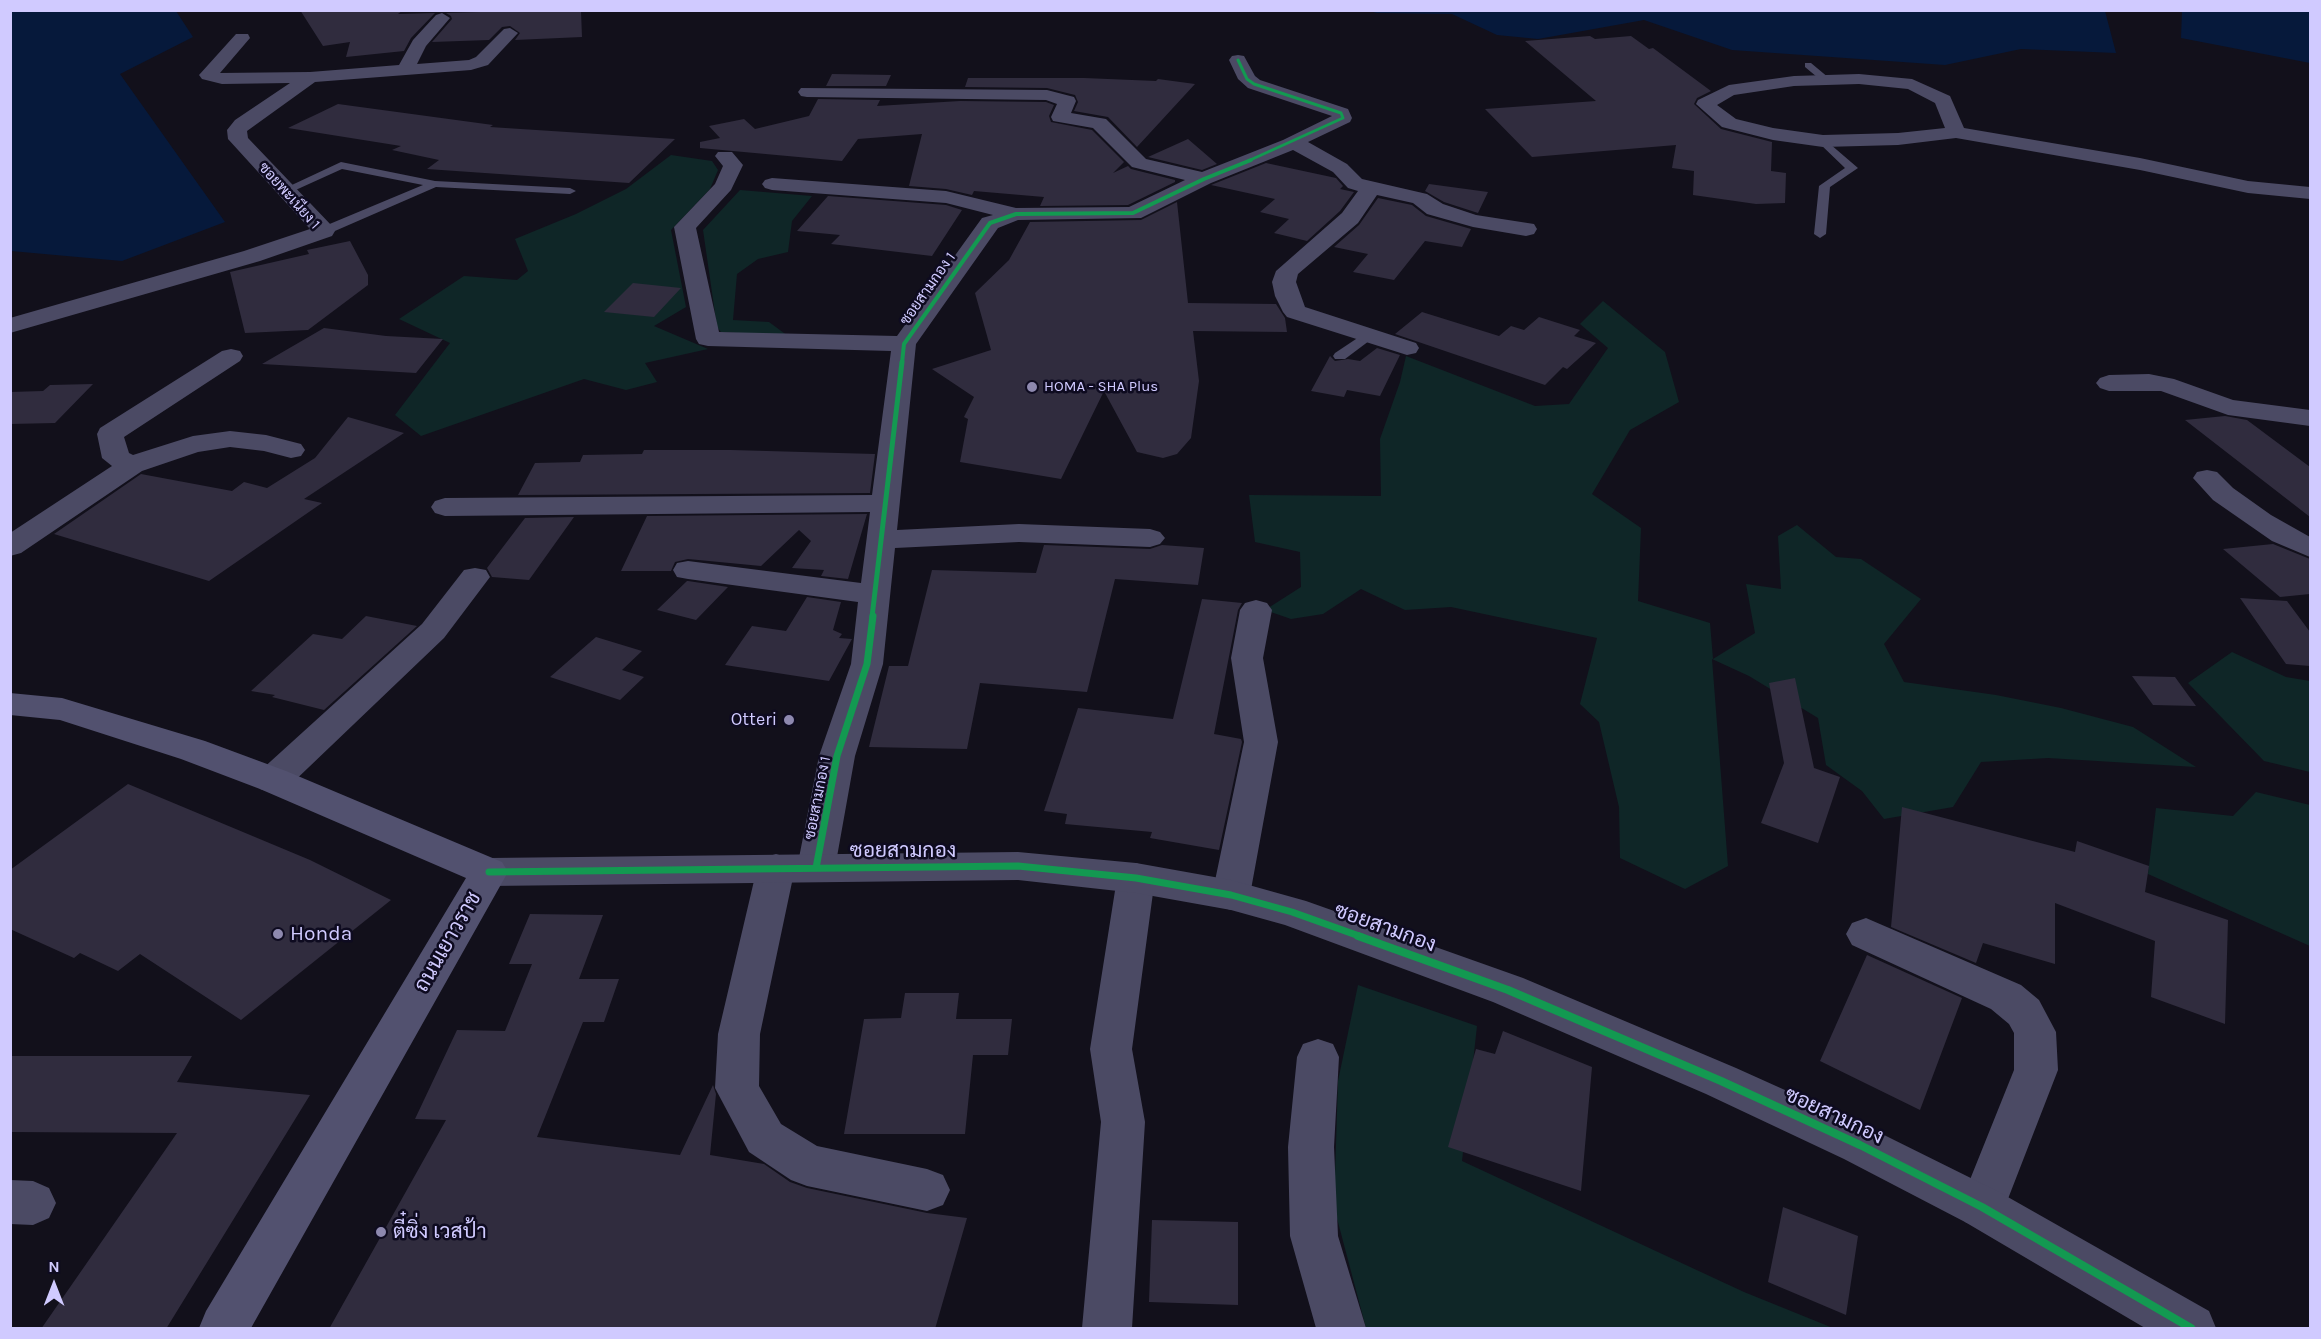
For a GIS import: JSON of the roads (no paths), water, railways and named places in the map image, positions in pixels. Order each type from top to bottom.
[{"type":"main road","name":"ถนนเยาวราช","points":[[10,704],[62,709],[193,750],[273,780],[489,872],[224,1329]]},
{"type":"street","points":[[404,71],[419,44],[442,18]]},
{"type":"street","points":[[242,38],[208,75],[222,79],[309,77],[471,65],[482,61],[510,33]]},
{"type":"street","name":"ซอยสามกอง 1","points":[[927,1190],[807,1165],[765,1138],[737,1088],[738,1034],[837,756],[867,664],[904,344],[990,223],[1016,214],[1133,213],[1204,179],[1338,121],[1343,115],[1254,84],[1247,79],[1238,60]]},
{"type":"street","name":"ซอยพะเนียง 1","points":[[10,326],[252,256],[324,231],[238,139],[237,130],[242,124],[309,77]]},
{"type":"street","points":[[1956,132],[1943,100],[1912,84],[1859,79],[1794,81],[1729,90],[1705,104],[1729,123],[1773,134],[1823,141],[1898,139],[1956,132],[2140,164],[2248,186],[2310,193]]},
{"type":"street","points":[[807,92],[1047,95],[1067,101],[1060,117],[1099,123],[1139,163],[1204,179]]},
{"type":"street","points":[[1293,142],[1340,168],[1355,184],[1420,198],[1435,209],[1473,221],[1526,229]]},
{"type":"street","points":[[725,156],[733,165],[724,186],[685,227],[708,339],[904,344]]},
{"type":"street","points":[[772,184],[946,197],[1016,214]]},
{"type":"street","points":[[1371,188],[1350,218],[1287,271],[1284,282],[1287,296],[1295,312],[1407,348]]},
{"type":"street","points":[[132,465],[116,458],[111,434],[231,356]]},
{"type":"street","points":[[2109,383],[2165,384],[2228,407],[2310,418]]},
{"type":"street","points":[[10,547],[132,465],[193,444],[230,439],[266,443],[291,450]]},
{"type":"street","points":[[2207,478],[2223,494],[2261,521],[2282,535],[2310,548]]},
{"type":"street","points":[[445,507],[887,502]]},
{"type":"street","points":[[883,540],[995,533],[1150,538]]},
{"type":"street","points":[[688,570],[876,595]]},
{"type":"street","points":[[273,780],[433,631],[475,577]]},
{"type":"street","points":[[1231,895],[1261,742],[1247,658],[1256,610]]},
{"type":"street","name":"ซอยสามกอง","points":[[489,872],[1018,866],[1136,878],[1231,895],[1292,912],[1508,990],[1721,1080],[1860,1145],[1982,1207],[2191,1329]]},
{"type":"street","points":[[1107,1329],[1123,1122],[1111,1049],[1131,898],[1136,878]]},
{"type":"street","points":[[1866,934],[2006,996],[2024,1012],[2035,1032],[2036,1070],[1982,1207]]},
{"type":"street","points":[[1318,1057],[1311,1147],[1314,1236],[1341,1329]]},
{"type":"lane","points":[[1808,65],[1826,80]]},
{"type":"lane","points":[[1820,234],[1825,186],[1852,168],[1823,141]]},
{"type":"lane","points":[[285,191],[341,165],[435,184],[570,190]]},
{"type":"lane","points":[[324,231],[435,184]]},
{"type":"lane","points":[[1340,356],[1368,335]]},
{"type":"water","points":[[10,11],[176,11],[193,37],[120,74],[225,222],[122,261],[11,251]]},
{"type":"water","points":[[1369,11],[2105,11],[2116,53],[2021,49],[1945,65],[1732,50],[1644,20],[1538,39],[1497,35],[1452,14]]},
{"type":"water","points":[[2182,11],[2310,11],[2310,63],[2181,38]]},
{"type":"place","name":"HOMA - SHA Plus","points":[[1032,387]]},
{"type":"place","name":"Otteri","points":[[789,720]]},
{"type":"place","name":"Honda","points":[[278,934]]},
{"type":"place","name":"ตี๋ซิ่ง เวสป้า","points":[[381,1232]]}]
